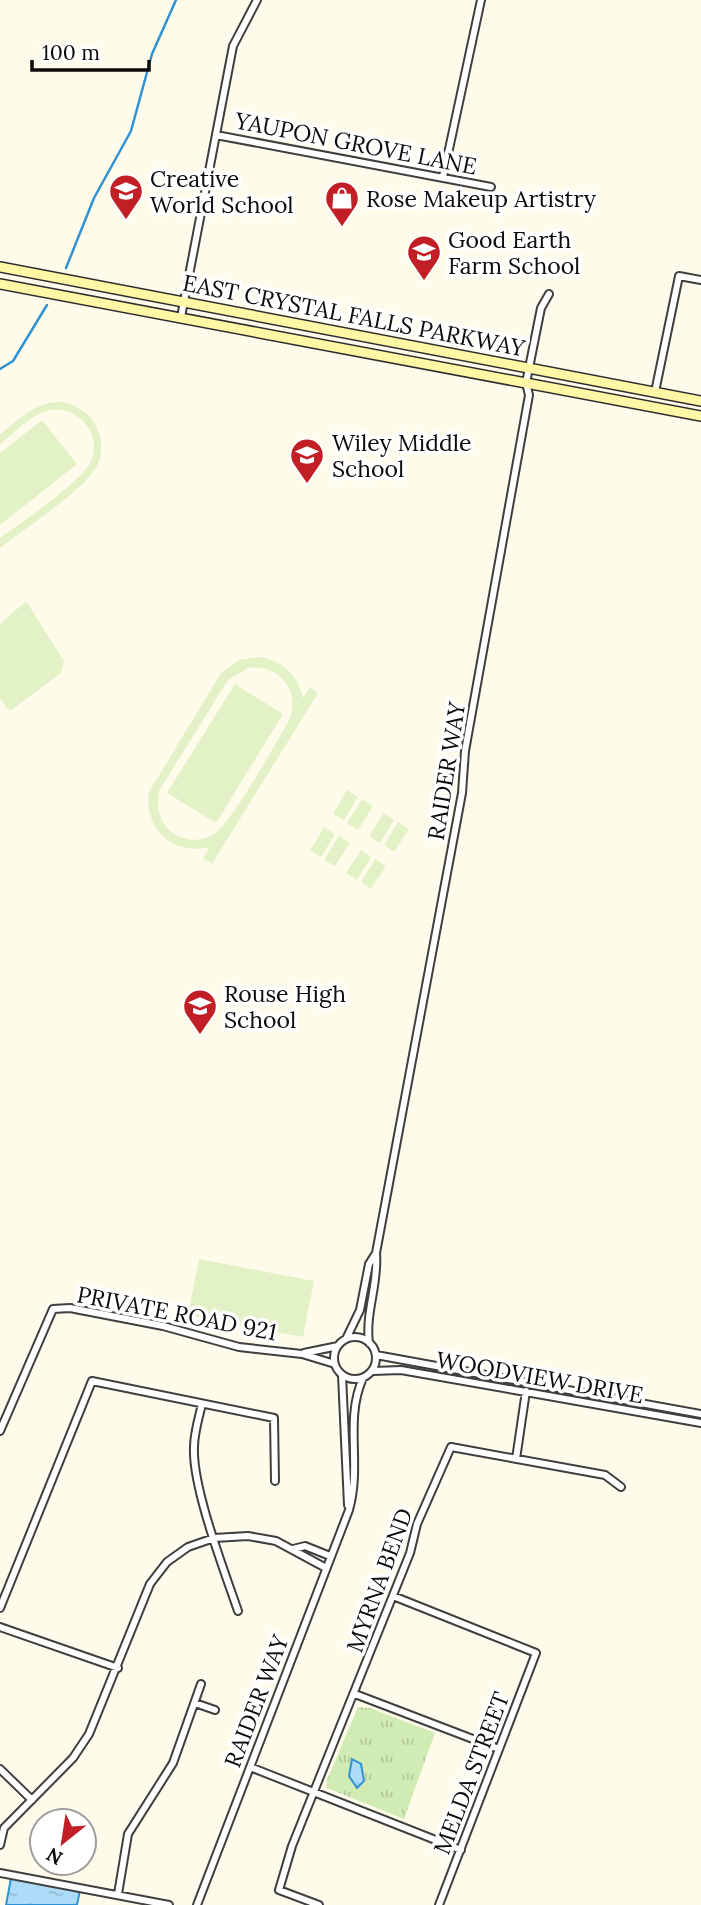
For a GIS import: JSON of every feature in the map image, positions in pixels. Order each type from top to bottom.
[{"type":"main road","name":"EAST CRYSTAL FALLS PARKWAY","points":[[4,268],[701,401]]},
{"type":"main road","points":[[4,268],[4,285]]},
{"type":"main road","name":"EAST CRYSTAL FALLS PARKWAY","points":[[4,285],[701,416]]},
{"type":"main road","points":[[350,349],[352,334]]},
{"type":"main road","points":[[652,407],[655,392]]},
{"type":"street","points":[[443,177],[481,0]]},
{"type":"street","points":[[181,317],[233,46],[253,1]]},
{"type":"street","name":"YAUPON GROVE LANE","points":[[216,135],[491,187]]},
{"type":"street","points":[[655,392],[679,276],[701,280]]},
{"type":"street","name":"RAIDER WAY","points":[[369,1343],[368,1316],[377,1266],[376,1254],[452,855],[462,793],[465,751],[529,395],[526,383],[541,308],[549,295]]},
{"type":"street","name":"RAIDER WAY","points":[[346,1339],[360,1310],[369,1264],[376,1254]]},
{"type":"street","name":"PRIVATE ROAD 921","points":[[0,1431],[48,1314],[53,1309],[70,1308],[163,1326],[239,1347],[302,1354],[335,1364]]},
{"type":"street","points":[[357,1338],[369,1343],[376,1354],[373,1371],[363,1378],[342,1375],[335,1364],[338,1346],[346,1339],[357,1338]]},
{"type":"street","name":"PRIVATE ROAD 921","points":[[302,1354],[338,1346]]},
{"type":"street","name":"WOODVIEW DRIVE","points":[[376,1354],[701,1414]]},
{"type":"street","name":"WOODVIEW DRIVE","points":[[373,1371],[401,1370],[701,1423]]},
{"type":"street","name":"RAIDER WAY","points":[[342,1375],[349,1510]]},
{"type":"street","name":"RAIDER WAY","points":[[197,1905],[349,1510],[356,1487],[352,1408],[363,1378]]},
{"type":"street","points":[[0,1608],[92,1381],[274,1418],[275,1481]]},
{"type":"street","points":[[516,1459],[527,1382]]},
{"type":"street","points":[[202,1404],[194,1447],[214,1538],[238,1611]]},
{"type":"street","name":"MYRNA BEND","points":[[319,1905],[279,1890],[292,1846],[355,1694],[393,1596],[417,1524],[451,1447],[605,1475],[621,1487]]},
{"type":"street","points":[[0,1845],[4,1828],[73,1758],[89,1734],[150,1584],[167,1562],[188,1547],[214,1538],[248,1536],[276,1541],[326,1568]]},
{"type":"street","points":[[293,1549],[304,1546],[330,1556]]},
{"type":"street","name":"MELDA STREET","points":[[393,1596],[536,1653],[439,1905]]},
{"type":"street","points":[[0,1627],[118,1668]]},
{"type":"street","points":[[118,1894],[128,1834],[173,1763],[201,1684]]},
{"type":"street","points":[[355,1694],[499,1749]]},
{"type":"street","points":[[195,1703],[215,1710]]},
{"type":"street","points":[[250,1767],[461,1850]]},
{"type":"street","points":[[0,1769],[32,1800]]},
{"type":"street","points":[[0,1872],[169,1905]]},
{"type":"green space","points":[[62,402],[82,410],[93,421],[101,442],[96,468],[78,488],[0,548],[0,538],[64,491],[91,461],[94,450],[89,430],[83,421],[65,411],[54,409],[37,415],[0,444],[0,435],[28,412],[44,404]]},
{"type":"green space","points":[[42,420],[77,464],[0,525],[0,453]]},
{"type":"green space","points":[[26,601],[64,661],[61,673],[10,711],[0,699],[0,624]]},
{"type":"green space","points":[[260,657],[276,662],[293,676],[303,698],[310,687],[318,693],[212,864],[203,858],[210,847],[184,847],[164,837],[156,828],[151,817],[149,792],[221,673],[239,660]],"holes":[[[248,668],[259,668],[277,674],[289,688],[292,697],[290,718],[254,781],[221,828],[202,839],[190,840],[178,836],[168,829],[160,815],[160,789],[228,680]]]},
{"type":"green space","points":[[235,684],[283,714],[216,823],[167,793]]},
{"type":"green space","points":[[347,790],[358,797],[344,820],[333,814]]},
{"type":"green space","points":[[362,799],[373,806],[358,830],[347,823]]},
{"type":"green space","points":[[384,813],[394,820],[380,843],[369,836]]},
{"type":"green space","points":[[398,822],[409,829],[394,852],[384,845]]},
{"type":"green space","points":[[324,827],[335,834],[321,857],[310,851]]},
{"type":"green space","points":[[339,836],[350,843],[335,866],[324,860]]},
{"type":"green space","points":[[361,850],[371,857],[357,880],[346,873]]},
{"type":"green space","points":[[375,859],[386,866],[371,889],[361,882]]},
{"type":"green space","points":[[199,1259],[314,1281],[303,1337],[188,1315]]},
{"type":"green space","points":[[358,1707],[370,1708],[435,1733],[404,1819],[327,1788],[327,1780]]},
{"type":"water","points":[[352,1759],[361,1764],[364,1781],[357,1788],[349,1776]]},
{"type":"water","points":[[11,1878],[80,1890],[77,1905],[6,1905]]},
{"type":"waterway","points":[[66,268],[94,198],[131,131],[152,54],[176,0]]},
{"type":"waterway","points":[[0,369],[13,361],[47,305]]},
{"type":"place","name":"Creative World School","points":[[126,221]]},
{"type":"place","name":"Rose Makeup Artistry","points":[[342,228]]},
{"type":"place","name":"Good Earth Farm School","points":[[424,282]]},
{"type":"place","name":"Wiley Middle School","points":[[307,485]]},
{"type":"place","name":"Rouse High School","points":[[200,1036]]}]
